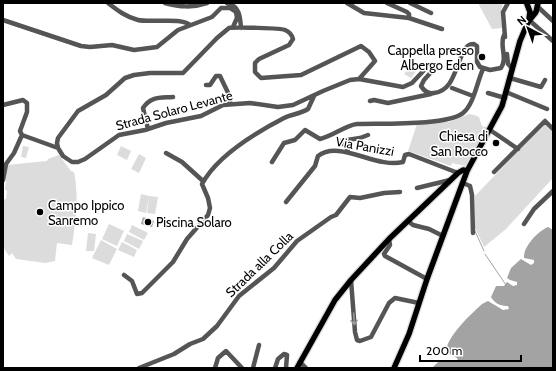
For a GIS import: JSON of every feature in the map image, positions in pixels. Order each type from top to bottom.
[{"type":"main road","points":[[394,368],[410,332],[422,292],[467,171],[490,130],[506,95],[512,68],[529,21],[531,8]]},
{"type":"main road","points":[[297,368],[335,300],[351,280],[389,239],[450,180],[462,170],[467,171]]},
{"type":"street","points":[[108,3],[131,18],[148,22],[184,22],[190,25]]},
{"type":"street","points":[[165,3],[180,6],[196,6],[207,3]]},
{"type":"street","points":[[227,3],[235,6],[239,12],[241,28]]},
{"type":"street","points":[[347,3],[364,12],[409,18],[442,29]]},
{"type":"street","points":[[386,3],[407,12],[409,14],[409,18]]},
{"type":"street","points":[[410,3],[431,13]]},
{"type":"street","points":[[508,3],[503,12],[504,35],[508,64],[512,68]]},
{"type":"street","points":[[3,20],[81,46],[90,47],[112,45],[134,50],[157,47],[182,29],[212,17],[219,10],[225,7],[233,9],[236,14],[233,27]]},
{"type":"street","points":[[531,8],[553,21]]},
{"type":"street","points":[[529,21],[553,41]]},
{"type":"street","points":[[170,22],[182,29]]},
{"type":"street","points":[[22,135],[58,148],[58,138],[78,111],[106,95],[123,80],[134,75],[183,73],[220,34],[229,28],[281,28],[288,32],[292,37],[292,42],[289,45],[256,63],[255,72],[263,78],[301,75],[361,46]]},
{"type":"street","points":[[370,101],[374,100],[388,103],[439,92],[450,83],[464,50],[468,45],[474,44],[478,46],[477,65],[483,69],[495,70],[502,67],[504,35]]},
{"type":"street","points":[[361,40],[361,46]]},
{"type":"street","points":[[359,79],[374,61],[370,52],[361,46]]},
{"type":"street","name":"Strada Solaro Levante","points":[[58,148],[66,159],[72,162],[78,162],[85,159],[119,135],[201,116],[220,106],[250,103],[287,106],[350,80],[359,79],[403,87],[412,83],[429,65],[432,66],[433,70],[421,86],[424,90],[431,94]]},
{"type":"street","points":[[272,162],[284,142],[295,140],[306,130],[316,138],[322,139],[356,124],[450,119],[463,113],[473,96],[483,69]]},
{"type":"street","points":[[206,85],[210,85],[216,76],[220,76],[231,99],[228,104]]},
{"type":"street","points":[[510,78],[541,87],[545,80]]},
{"type":"street","points":[[452,88],[473,96]]},
{"type":"street","points":[[488,93],[506,95],[547,109]]},
{"type":"street","points":[[124,275],[132,281],[137,294],[139,294],[173,262],[187,239],[208,215],[210,208],[208,198],[202,187],[203,181],[221,161],[250,137],[283,118],[308,110],[314,96]]},
{"type":"street","points":[[148,129],[143,108],[148,101],[153,98],[173,97]]},
{"type":"street","points":[[3,105],[23,100],[27,103],[27,112],[20,131],[22,135],[14,152],[6,164],[3,180]]},
{"type":"street","points":[[494,172],[545,121],[553,129]]},
{"type":"street","points":[[490,130],[518,149]]},
{"type":"street","points":[[348,152],[347,148],[341,141],[368,135]]},
{"type":"street","name":"Via Panizzi","points":[[286,202],[314,166],[316,158],[330,150],[348,152],[379,161],[399,163],[403,162],[405,155],[409,154],[458,173]]},
{"type":"street","points":[[166,153],[182,162],[203,181]]},
{"type":"street","points":[[417,188],[450,180]]},
{"type":"street","points":[[463,183],[470,186],[472,195],[473,233]]},
{"type":"street","points":[[524,224],[534,209],[553,191]]},
{"type":"street","name":"Strada alla Colla","points":[[139,368],[174,354],[190,344],[203,339],[217,326],[239,296],[277,265],[297,241],[336,215],[350,197],[360,198],[384,193],[400,192]]},
{"type":"street","points":[[408,221],[413,225],[430,229],[443,236]]},
{"type":"street","points":[[389,239],[390,245],[384,255],[403,267],[427,279]]},
{"type":"street","points":[[351,280],[357,340],[360,341],[371,337],[389,303],[395,298],[419,303]]},
{"type":"street","points":[[253,368],[258,345]]},
{"type":"street","points":[[215,368],[218,358],[225,351],[233,356],[235,362],[242,368]]},
{"type":"street","points":[[275,368],[278,359],[284,354],[288,357],[286,368]]},
{"type":"street","points":[[300,362],[306,368]]},
{"type":"shaded area","points":[[478,3],[499,3],[503,5],[501,10],[502,28],[492,29]]},
{"type":"shaded area","points":[[413,63],[419,67],[411,78],[404,74]]},
{"type":"shaded area","points":[[469,114],[477,116],[483,127],[489,126],[465,166],[452,163],[451,166],[408,151],[417,124],[449,122]]},
{"type":"shaded area","points":[[545,123],[553,131],[553,178],[506,229],[484,247],[475,228],[475,196]]},
{"type":"shaded area","points":[[23,146],[29,147],[26,158],[21,157]]},
{"type":"shaded area","points":[[121,146],[131,151],[127,160],[117,155]]},
{"type":"shaded area","points":[[139,154],[146,158],[139,173],[131,169]]},
{"type":"shaded area","name":"Campo Ippico Sanremo","points":[[59,155],[71,171],[74,172],[76,181],[75,226],[72,245],[57,243],[55,261],[45,263],[16,259],[12,253],[9,256],[3,247],[3,200],[6,199],[7,191],[5,190],[7,165],[47,161],[48,159]]},
{"type":"shaded area","points":[[141,194],[149,196],[146,213],[138,211]]},
{"type":"shaded area","points":[[149,196],[158,197],[155,214],[147,213]]},
{"type":"shaded area","name":"Piscina Solaro","points":[[143,217],[154,221],[152,227],[141,224]]},
{"type":"shaded area","points":[[109,224],[124,231],[117,246],[102,239]]},
{"type":"shaded area","points":[[132,225],[148,233],[144,240],[129,232]]},
{"type":"shaded area","points":[[548,227],[553,230],[553,368],[432,368],[438,362],[458,361],[457,358],[446,352],[447,346],[450,339],[460,326],[482,304],[488,301],[503,310],[509,309],[508,306],[496,303],[491,297],[496,286],[504,286],[507,282],[513,286],[517,285],[517,282],[507,278],[511,268],[521,259],[531,265],[534,263],[534,260],[524,258],[524,254],[532,240]]},
{"type":"shaded area","points":[[88,233],[96,234],[94,251],[86,251]]},
{"type":"shaded area","points":[[127,234],[143,241],[139,249],[124,241]]},
{"type":"shaded area","points":[[101,240],[117,249],[109,265],[92,258]]},
{"type":"shaded area","points":[[122,242],[137,250],[134,257],[118,250]]},
{"type":"waterway","points":[[553,61],[553,73]]},
{"type":"waterway","points":[[475,231],[484,251]]},
{"type":"waterway","points":[[485,254],[506,285]]},
{"type":"place","name":"Cappella presso Albergo Eden","points":[[482,57]]},
{"type":"place","name":"Chiesa di San Rocco","points":[[496,143]]},
{"type":"place","name":"Campo Ippico Sanremo","points":[[40,212]]},
{"type":"place","name":"Piscina Solaro","points":[[148,222]]}]
